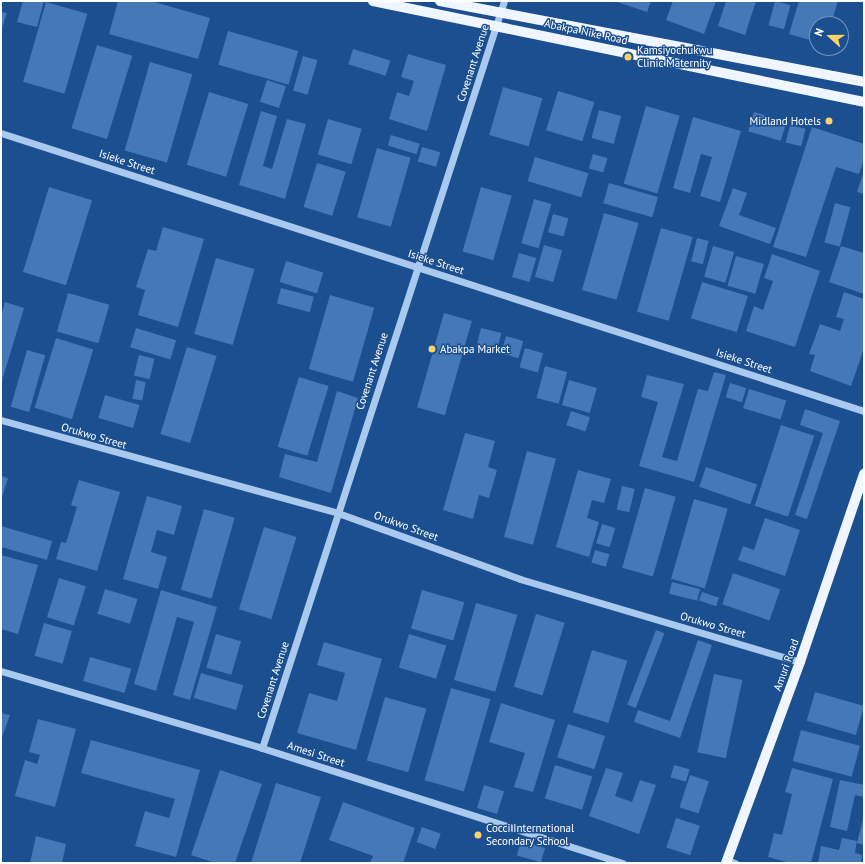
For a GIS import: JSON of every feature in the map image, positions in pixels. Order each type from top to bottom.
[{"type":"main road","name":"Abakpa Nike Road","points":[[373,1],[864,102]]},
{"type":"main road","name":"Abakpa Nike Road","points":[[440,1],[864,82]]},
{"type":"main road","name":"Amuri Road","points":[[729,862],[800,662],[864,474]]},
{"type":"street","name":"Covenant Avenue","points":[[262,748],[504,1]]},
{"type":"street","name":"Isieke Street","points":[[1,133],[864,411]]},
{"type":"street","name":"Orukwo Street","points":[[1,420],[338,513],[520,579],[800,662]]},
{"type":"street","name":"Amesi Street","points":[[1,671],[262,748],[623,863]]},
{"type":"building","points":[[23,1],[44,1],[37,27],[17,22]]},
{"type":"building","points":[[118,1],[151,1],[210,18],[198,59],[109,34]]},
{"type":"building","points":[[614,1],[651,1],[647,12]]},
{"type":"building","points":[[673,1],[716,1],[704,34],[666,20]]},
{"type":"building","points":[[726,1],[756,1],[745,35],[718,26]]},
{"type":"building","points":[[775,1],[790,5],[784,29],[769,25]]},
{"type":"building","points":[[799,1],[838,1],[833,16],[809,16],[809,40],[789,34]]},
{"type":"building","points":[[46,2],[87,14],[64,94],[23,82]]},
{"type":"building","points":[[1,12],[7,13],[1,31]]},
{"type":"building","points":[[228,31],[298,51],[289,85],[218,65]]},
{"type":"building","points":[[97,45],[132,56],[107,139],[72,128]]},
{"type":"building","points":[[353,49],[390,60],[386,76],[348,64]]},
{"type":"building","points":[[408,54],[446,65],[427,131],[389,119],[397,92],[409,96],[414,81],[401,77]]},
{"type":"building","points":[[303,56],[317,60],[307,95],[293,91]]},
{"type":"building","points":[[150,62],[192,74],[167,163],[125,150]]},
{"type":"building","points":[[267,80],[286,86],[279,108],[260,102]]},
{"type":"building","points":[[503,87],[542,98],[529,146],[489,135]]},
{"type":"building","points":[[558,91],[594,102],[582,141],[546,130]]},
{"type":"building","points":[[209,92],[248,104],[226,177],[187,165]]},
{"type":"building","points":[[646,106],[680,116],[657,194],[624,184]]},
{"type":"building","points":[[599,110],[621,116],[614,144],[591,138]]},
{"type":"building","points":[[261,111],[277,116],[263,166],[272,169],[287,119],[306,124],[285,199],[239,185]]},
{"type":"building","points":[[754,112],[787,122],[781,141],[748,131]]},
{"type":"building","points":[[693,117],[741,131],[720,202],[700,196],[712,157],[701,154],[690,193],[673,188]]},
{"type":"building","points":[[328,119],[362,129],[351,164],[318,155]]},
{"type":"building","points":[[790,125],[806,129],[801,146],[786,142]]},
{"type":"building","points":[[812,127],[864,144],[864,159],[859,174],[836,167],[806,257],[773,247]]},
{"type":"building","points":[[391,135],[420,144],[416,154],[388,146]]},
{"type":"building","points":[[422,147],[440,152],[436,167],[418,161]]},
{"type":"building","points":[[377,148],[411,158],[391,227],[357,217]]},
{"type":"building","points":[[593,154],[607,158],[603,173],[589,168]]},
{"type":"building","points":[[535,157],[589,173],[581,197],[528,181]]},
{"type":"building","points":[[317,163],[346,172],[332,216],[304,207]]},
{"type":"building","points":[[864,171],[864,194],[857,192]]},
{"type":"building","points":[[609,183],[658,197],[652,217],[603,203]]},
{"type":"building","points":[[49,187],[92,200],[66,285],[23,272]]},
{"type":"building","points":[[481,187],[512,196],[493,260],[463,251]]},
{"type":"building","points":[[733,188],[747,193],[739,215],[776,228],[770,244],[719,226]]},
{"type":"building","points":[[534,199],[551,204],[539,248],[521,243]]},
{"type":"building","points":[[835,203],[850,207],[840,247],[824,243]]},
{"type":"building","points":[[604,213],[639,223],[617,300],[582,290]]},
{"type":"building","points":[[553,214],[568,218],[564,236],[548,232]]},
{"type":"building","points":[[163,227],[204,239],[178,327],[138,315],[145,290],[136,287],[148,249],[156,251]]},
{"type":"building","points":[[661,228],[693,237],[669,321],[637,312]]},
{"type":"building","points":[[697,238],[709,241],[703,264],[691,261]]},
{"type":"building","points":[[544,245],[562,250],[553,282],[535,277]]},
{"type":"building","points":[[713,246],[734,252],[725,283],[704,277]]},
{"type":"building","points":[[841,246],[864,253],[864,294],[829,282]]},
{"type":"building","points":[[519,253],[536,258],[529,282],[512,277]]},
{"type":"building","points":[[772,254],[820,271],[795,347],[746,331],[754,306],[763,310],[773,281],[764,278]]},
{"type":"building","points":[[736,256],[764,264],[755,294],[727,286]]},
{"type":"building","points":[[216,258],[254,269],[233,345],[194,334]]},
{"type":"building","points":[[286,261],[323,272],[317,293],[280,282]]},
{"type":"building","points":[[702,282],[748,296],[737,332],[691,318]]},
{"type":"building","points":[[281,288],[314,297],[310,312],[277,303]]},
{"type":"building","points":[[844,292],[864,299],[864,348],[851,386],[810,371],[815,355],[809,354],[820,324],[840,331],[844,319],[836,317]]},
{"type":"building","points":[[68,293],[109,305],[98,343],[57,331]]},
{"type":"building","points":[[330,295],[374,308],[353,382],[309,369]]},
{"type":"building","points":[[5,302],[24,308],[1,384],[1,316]]},
{"type":"building","points":[[444,313],[472,321],[445,415],[417,407]]},
{"type":"building","points":[[136,328],[176,340],[170,359],[130,347]]},
{"type":"building","points":[[481,328],[501,333],[497,352],[476,346]]},
{"type":"building","points":[[506,336],[523,341],[518,358],[501,353]]},
{"type":"building","points":[[56,338],[93,349],[72,419],[35,408]]},
{"type":"building","points":[[187,347],[217,356],[190,443],[160,434]]},
{"type":"building","points":[[525,348],[543,353],[538,372],[519,367]]},
{"type":"building","points":[[27,350],[45,355],[29,412],[11,407]]},
{"type":"building","points":[[139,355],[155,359],[149,379],[134,375]]},
{"type":"building","points":[[545,366],[567,372],[559,404],[536,398]]},
{"type":"building","points":[[714,372],[726,375],[694,482],[639,466],[658,402],[641,397],[647,375],[684,384],[662,457],[677,461],[698,389],[708,391]]},
{"type":"building","points":[[299,377],[329,386],[307,456],[278,447]]},
{"type":"building","points":[[136,380],[146,382],[142,401],[132,399]]},
{"type":"building","points":[[569,380],[597,388],[590,413],[562,405]]},
{"type":"building","points":[[730,383],[746,388],[742,402],[726,397]]},
{"type":"building","points":[[749,389],[786,400],[780,420],[743,408]]},
{"type":"building","points":[[337,391],[358,398],[331,493],[279,477],[285,454],[317,462]]},
{"type":"building","points":[[105,395],[140,405],[133,428],[98,418]]},
{"type":"building","points":[[805,409],[840,421],[807,519],[795,515],[823,433],[800,425]]},
{"type":"building","points":[[571,411],[590,417],[585,431],[566,425]]},
{"type":"building","points":[[781,425],[814,436],[788,517],[755,506]]},
{"type":"building","points":[[465,433],[495,441],[488,467],[497,470],[489,498],[479,495],[473,519],[443,510]]},
{"type":"building","points":[[527,451],[556,459],[533,545],[504,537]]},
{"type":"building","points":[[706,467],[757,485],[750,504],[699,487]]},
{"type":"building","points":[[578,470],[611,479],[604,503],[592,500],[587,518],[599,522],[589,557],[556,547]]},
{"type":"building","points":[[1,476],[8,478],[1,500]]},
{"type":"building","points":[[79,480],[120,492],[97,571],[56,559],[61,542],[66,543],[77,507],[71,505]]},
{"type":"building","points":[[622,486],[635,489],[629,512],[617,509]]},
{"type":"building","points":[[645,488],[676,497],[653,577],[622,568]]},
{"type":"building","points":[[147,496],[182,506],[174,535],[157,530],[151,552],[167,557],[158,589],[123,579]]},
{"type":"building","points":[[694,499],[728,509],[705,588],[671,579]]},
{"type":"building","points":[[204,509],[235,518],[212,599],[181,590]]},
{"type":"building","points":[[765,518],[800,530],[785,576],[738,560],[743,546],[754,550]]},
{"type":"building","points":[[602,524],[615,528],[610,547],[596,543]]},
{"type":"building","points":[[1,526],[52,541],[47,560],[1,547]]},
{"type":"building","points":[[264,527],[297,537],[271,619],[239,609]]},
{"type":"building","points":[[595,550],[609,554],[606,567],[591,562]]},
{"type":"building","points":[[1,555],[38,565],[18,634],[1,629]]},
{"type":"building","points":[[733,573],[780,589],[770,620],[722,604]]},
{"type":"building","points":[[59,578],[86,586],[74,625],[47,617]]},
{"type":"building","points":[[672,582],[700,589],[697,601],[669,594]]},
{"type":"building","points":[[105,589],[138,599],[130,624],[97,614]]},
{"type":"building","points":[[161,590],[217,607],[190,700],[173,695],[194,622],[177,617],[156,691],[134,684]]},
{"type":"building","points":[[422,590],[464,602],[453,641],[411,628]]},
{"type":"building","points":[[702,592],[719,598],[716,606],[699,601]]},
{"type":"building","points":[[476,603],[517,615],[495,692],[454,680]]},
{"type":"building","points":[[536,614],[565,623],[542,695],[514,687]]},
{"type":"building","points":[[44,623],[72,631],[63,664],[35,656]]},
{"type":"building","points":[[656,630],[664,633],[636,708],[627,705]]},
{"type":"building","points":[[216,634],[241,641],[231,675],[206,668]]},
{"type":"building","points":[[409,634],[446,645],[436,679],[399,667]]},
{"type":"building","points":[[698,640],[712,645],[680,738],[634,722],[638,710],[670,721]]},
{"type":"building","points":[[324,642],[382,659],[356,750],[297,733],[309,693],[337,701],[345,673],[317,665]]},
{"type":"building","points":[[592,650],[627,661],[608,723],[573,712]]},
{"type":"building","points":[[90,657],[131,669],[124,693],[83,681]]},
{"type":"building","points":[[201,673],[243,685],[236,710],[194,698]]},
{"type":"building","points":[[714,674],[742,680],[726,758],[697,752]]},
{"type":"building","points":[[451,688],[490,699],[464,792],[425,780]]},
{"type":"building","points":[[815,692],[864,706],[856,735],[807,721]]},
{"type":"building","points":[[385,697],[426,709],[408,772],[367,760]]},
{"type":"building","points":[[501,703],[555,720],[533,792],[514,787],[525,753],[489,742]]},
{"type":"building","points":[[1,713],[10,715],[1,740]]},
{"type":"building","points":[[38,719],[76,729],[55,807],[15,796],[25,760],[37,764],[40,755],[29,752]]},
{"type":"building","points":[[568,724],[605,736],[594,769],[557,757]]},
{"type":"building","points":[[801,730],[860,746],[852,777],[793,761]]},
{"type":"building","points":[[91,740],[200,770],[176,857],[135,846],[145,811],[169,818],[175,799],[81,773]]},
{"type":"building","points":[[555,765],[592,776],[582,810],[545,798]]},
{"type":"building","points":[[674,765],[689,769],[686,782],[671,778]]},
{"type":"building","points":[[606,768],[623,773],[615,796],[632,802],[640,780],[656,785],[639,834],[589,816]]},
{"type":"building","points":[[792,768],[833,779],[811,863],[790,863],[768,857],[774,833],[782,835],[792,794],[785,792]]},
{"type":"building","points":[[220,770],[262,784],[235,863],[215,863],[191,855]]},
{"type":"building","points":[[690,775],[709,781],[699,814],[679,807]]},
{"type":"building","points":[[840,780],[864,785],[864,797],[855,795],[847,831],[830,827]]},
{"type":"building","points":[[276,783],[321,797],[300,863],[251,863]]},
{"type":"building","points":[[484,785],[504,791],[497,814],[477,808]]},
{"type":"building","points":[[343,802],[415,828],[403,863],[370,863],[373,856],[329,840]]},
{"type":"building","points":[[676,818],[700,826],[690,855],[666,847]]},
{"type":"building","points":[[864,819],[864,845],[857,843]]},
{"type":"building","points":[[422,827],[441,834],[435,849],[417,842]]},
{"type":"building","points":[[36,836],[66,844],[62,863],[30,863]]},
{"type":"building","points":[[842,838],[857,841],[855,853],[862,855],[861,863],[818,863],[821,846],[839,850]]},
{"type":"building","points":[[521,841],[545,848],[541,862],[517,855]]},
{"type":"place","name":"Kamsiyochukwu Clinic Maternity","points":[[628,57]]},
{"type":"place","name":"Midland Hotels","points":[[829,121]]},
{"type":"place","name":"Abakpa Market","points":[[432,349]]},
{"type":"place","name":"Cocci International Secondary School","points":[[478,835]]}]
